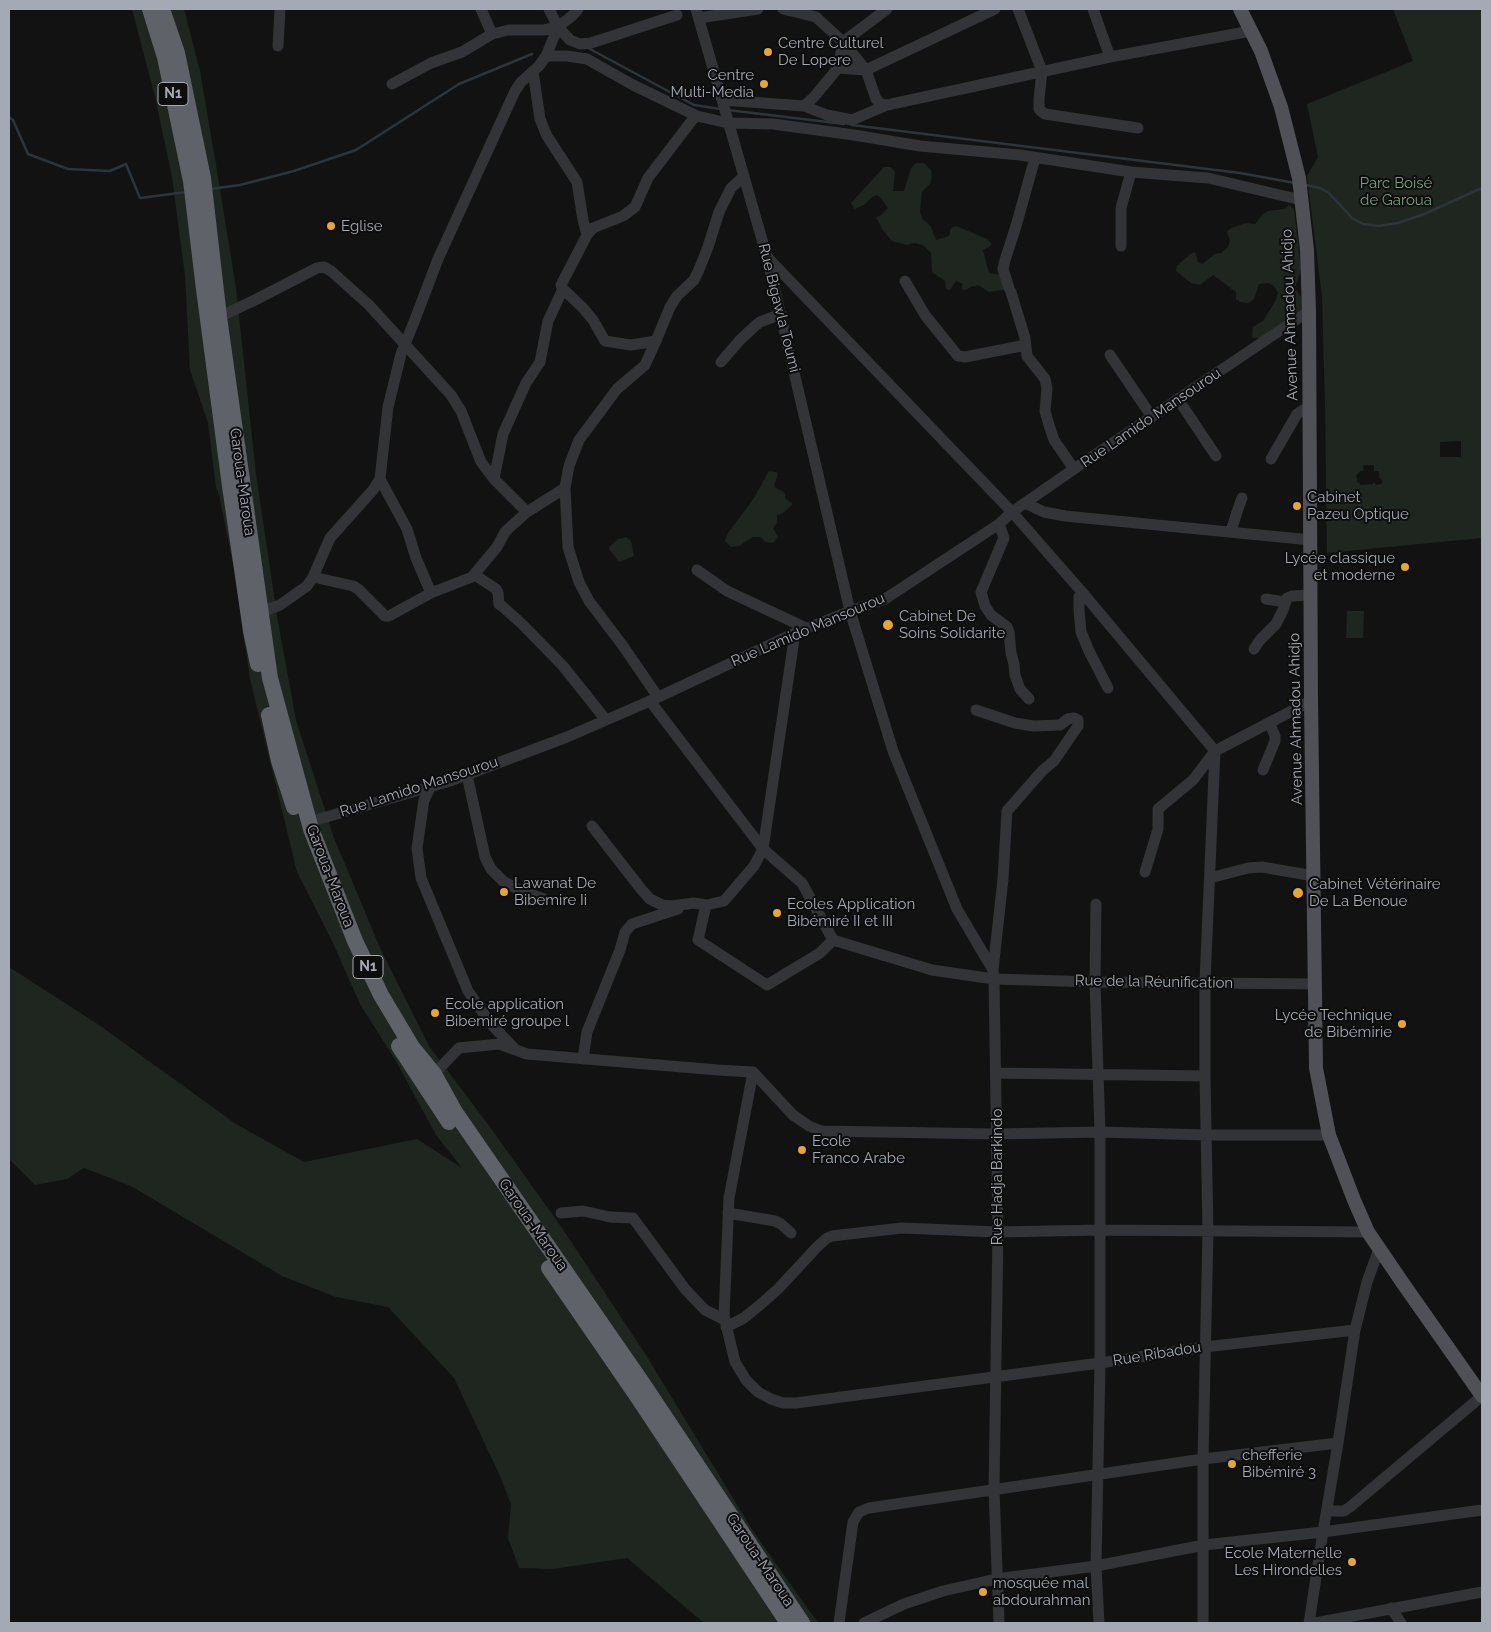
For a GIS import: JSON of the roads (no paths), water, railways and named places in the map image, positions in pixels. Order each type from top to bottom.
[{"type":"highway","name":"Garoua-Maroua","points":[[150,9],[166,57],[197,180]]},
{"type":"highway","name":"Garoua-Maroua","points":[[162,9],[176,53],[197,180],[219,317],[270,678],[309,822],[355,941],[381,995],[412,1047],[434,1074],[455,1112],[643,1384],[802,1623]]},
{"type":"highway","name":"Garoua-Maroua","points":[[200,201],[204,289],[251,631],[279,761],[302,833],[346,946],[372,1000],[403,1053],[635,1393],[788,1623]]},
{"type":"main road","name":"Avenue Ahmadou Ahidjo","points":[[1240,9],[1261,51],[1281,107],[1299,178],[1307,250],[1316,1068],[1330,1135],[1368,1232],[1482,1396]]},
{"type":"street","points":[[278,46],[280,9]]},
{"type":"street","points":[[481,9],[492,34]]},
{"type":"street","points":[[548,9],[558,27],[570,40],[580,44],[591,43],[677,15]]},
{"type":"street","points":[[392,84],[431,63],[462,52],[492,34],[509,30],[544,30],[558,27],[578,9]]},
{"type":"street","points":[[698,14],[758,9]]},
{"type":"street","points":[[783,9],[819,13],[866,70],[876,99],[881,104],[887,105]]},
{"type":"street","points":[[804,106],[838,68],[843,42],[887,9]]},
{"type":"street","points":[[838,68],[866,70],[995,9]]},
{"type":"street","points":[[1018,9],[1042,71],[1039,108],[1045,114],[1138,128]]},
{"type":"street","points":[[1093,9],[1110,57]]},
{"type":"street","name":"Rue Bigawla Toumi","points":[[698,14],[767,257],[850,611],[897,759],[957,909],[993,974]]},
{"type":"street","points":[[261,612],[280,605],[307,586],[313,577],[330,538],[380,480],[388,407],[401,354],[438,259],[515,91],[520,82],[546,56],[558,27]]},
{"type":"street","points":[[723,103],[804,106],[828,116],[852,120],[887,105],[1110,57],[1252,31]]},
{"type":"street","points":[[546,56],[567,56],[587,60],[697,116],[728,121],[773,124],[920,146],[1035,158],[1131,172],[1208,178],[1301,197]]},
{"type":"street","points":[[532,72],[540,119],[547,136],[577,182],[582,220],[587,235]]},
{"type":"street","points":[[494,479],[503,434],[526,383],[540,362],[548,321],[562,289],[561,285],[587,235],[593,228],[623,216],[635,207],[648,178],[697,116]]},
{"type":"street","points":[[1035,158],[1003,269],[1026,345],[1027,356],[1045,379],[1048,389],[1045,411],[1054,440],[1074,469]]},
{"type":"street","points":[[1121,246],[1121,208],[1131,172]]},
{"type":"street","points":[[706,905],[698,940],[767,985],[820,953],[833,940],[802,883],[763,849],[654,699],[623,646],[589,601],[578,582],[568,548],[565,488],[569,466],[579,440],[617,389],[644,365],[670,307],[677,296],[694,280],[698,272],[730,188],[743,177]]},
{"type":"street","points":[[767,257],[1012,512],[1082,592],[1215,751],[1205,982],[1208,1231],[1203,1458],[1203,1623]]},
{"type":"street","points":[[219,317],[317,268],[324,267],[331,271],[369,305],[450,396],[461,411],[481,462],[494,479],[527,512]]},
{"type":"street","points":[[905,281],[925,315],[958,356],[965,357],[1026,345]]},
{"type":"street","points":[[562,289],[593,320],[605,341],[631,345],[656,341]]},
{"type":"street","name":"Rue Lamido Mansourou","points":[[309,822],[467,775],[566,737],[654,699],[806,628],[885,599],[999,524],[1012,512],[1074,469],[1309,312]]},
{"type":"street","points":[[721,362],[743,336],[760,322],[781,314]]},
{"type":"street","points":[[1110,355],[1152,417]]},
{"type":"street","points":[[1178,399],[1216,456]]},
{"type":"street","points":[[1271,459],[1298,414],[1310,408]]},
{"type":"street","points":[[380,480],[407,529],[416,558],[431,593]]},
{"type":"street","points":[[313,577],[353,586],[387,616],[431,593],[475,575],[498,547],[505,532],[527,512],[565,488]]},
{"type":"street","points":[[1232,531],[1242,498]]},
{"type":"street","points":[[1025,503],[1044,512],[1065,516],[1311,540]]},
{"type":"street","points":[[999,524],[1004,538],[981,592],[985,606],[991,615],[1007,627],[1015,675],[1020,690],[1029,699]]},
{"type":"street","points":[[697,570],[727,591],[806,628]]},
{"type":"street","points":[[475,575],[496,589],[500,604],[563,666],[606,720]]},
{"type":"street","points":[[1082,592],[1079,597],[1081,632],[1088,651],[1108,688]]},
{"type":"street","points":[[1254,649],[1276,624],[1287,598],[1311,595]]},
{"type":"street","points":[[1266,599],[1285,602]]},
{"type":"street","points":[[592,826],[650,899],[662,905],[694,903],[706,905],[724,901],[754,866],[763,849],[795,633]]},
{"type":"street","points":[[1145,872],[1158,829],[1158,809],[1193,780],[1215,751],[1311,701]]},
{"type":"street","name":"Rue Hadja Barkindo","points":[[976,710],[1015,723],[1033,726],[1060,725],[1068,719],[1074,718],[1078,720],[1078,726],[1054,761],[1043,770],[1007,811],[1005,817],[1003,878],[993,974],[998,1232],[994,1489],[999,1623]]},
{"type":"street","points":[[1263,770],[1275,741],[1270,724]]},
{"type":"street","points":[[467,775],[485,857],[491,869],[503,881],[521,891],[544,899]]},
{"type":"street","points":[[432,786],[424,800],[416,848],[421,878],[468,991],[490,1023],[517,1051]]},
{"type":"street","points":[[1210,878],[1248,868],[1262,867],[1314,876]]},
{"type":"street","points":[[583,1059],[587,1032],[620,950],[625,932],[632,924],[694,903]]},
{"type":"street","points":[[1096,904],[1095,982],[1100,1132],[1100,1363],[1096,1566],[1099,1623]]},
{"type":"street","name":"Rue de la Réunification","points":[[833,940],[932,970],[1095,982],[1314,984]]},
{"type":"street","points":[[434,1074],[459,1048],[499,1044],[527,1054],[753,1072],[793,1115],[821,1131],[997,1134],[1100,1132],[1207,1135],[1330,1135]]},
{"type":"street","name":"Rue Ribadou","points":[[753,1072],[729,1198],[725,1324],[735,1362],[746,1380],[758,1392],[771,1399],[783,1403],[796,1403],[1100,1363],[1205,1346],[1355,1330]]},
{"type":"street","points":[[996,1073],[1205,1076]]},
{"type":"street","points":[[561,1213],[583,1211],[610,1217],[633,1218],[685,1289],[704,1310],[725,1324],[744,1318],[778,1289],[817,1247],[832,1236],[902,1228],[998,1232],[1100,1230],[1368,1232]]},
{"type":"street","points":[[728,1213],[775,1221],[791,1233]]},
{"type":"street","points":[[1309,1623],[1355,1330],[1367,1282],[1379,1249]]},
{"type":"street","points":[[1327,1511],[1340,1512],[1350,1507],[1482,1396]]},
{"type":"street","points":[[838,1623],[853,1522],[859,1512],[869,1508],[898,1502],[1203,1458],[1338,1443]]},
{"type":"street","points":[[864,1623],[904,1604],[943,1591],[996,1579],[1096,1566],[1204,1545],[1323,1532],[1482,1510]]},
{"type":"street","points":[[1315,1623],[1482,1592]]},
{"type":"street","points":[[1391,1608],[1401,1623]]},
{"type":"waterway","points":[[588,48],[694,105],[720,109]]},
{"type":"waterway","points":[[210,189],[240,185],[294,171],[356,150],[459,84],[532,54]]},
{"type":"waterway","points":[[728,110],[844,124]]},
{"type":"waterway","points":[[9,117],[13,120],[28,154],[68,169],[110,171],[126,164],[140,198],[187,192]]},
{"type":"waterway","points":[[852,125],[1240,173],[1295,183]]},
{"type":"waterway","points":[[1306,185],[1320,188],[1329,193],[1352,218],[1363,224],[1379,226],[1398,223],[1424,214],[1482,188]]},
{"type":"place","name":"Centre Culturel De Lopere","points":[[768,52]]},
{"type":"place","name":"Centre Multi-Media","points":[[764,84]]},
{"type":"place","name":"Eglise","points":[[331,226]]},
{"type":"place","name":"Cabinet Pazeu Optique","points":[[1297,506]]},
{"type":"place","name":"Lycée classique et moderne","points":[[1405,567]]},
{"type":"place","name":"Cabinet De Soins Solidarite","points":[[888,625]]},
{"type":"place","name":"Lawanat De Bibemire Ii","points":[[504,892]]},
{"type":"place","name":"Cabinet Vétérinaire De La Benoue","points":[[1298,893]]},
{"type":"place","name":"Ecoles Application Bibémiré II et III","points":[[777,913]]},
{"type":"place","name":"Ecole application Bibemiré groupe l","points":[[435,1013]]},
{"type":"place","name":"Lycée Technique de Bibémirie","points":[[1402,1024]]},
{"type":"place","name":"Ecole Franco Arabe","points":[[802,1150]]},
{"type":"place","name":"chefferie Bibémiré 3","points":[[1232,1464]]},
{"type":"place","name":"Ecole Maternelle Les Hirondelles","points":[[1352,1562]]},
{"type":"place","name":"mosquée mal abdourahman","points":[[983,1592]]},
{"type":"park label","name":"Parc Boisé de Garoua","points":[[1396,192]]}]
